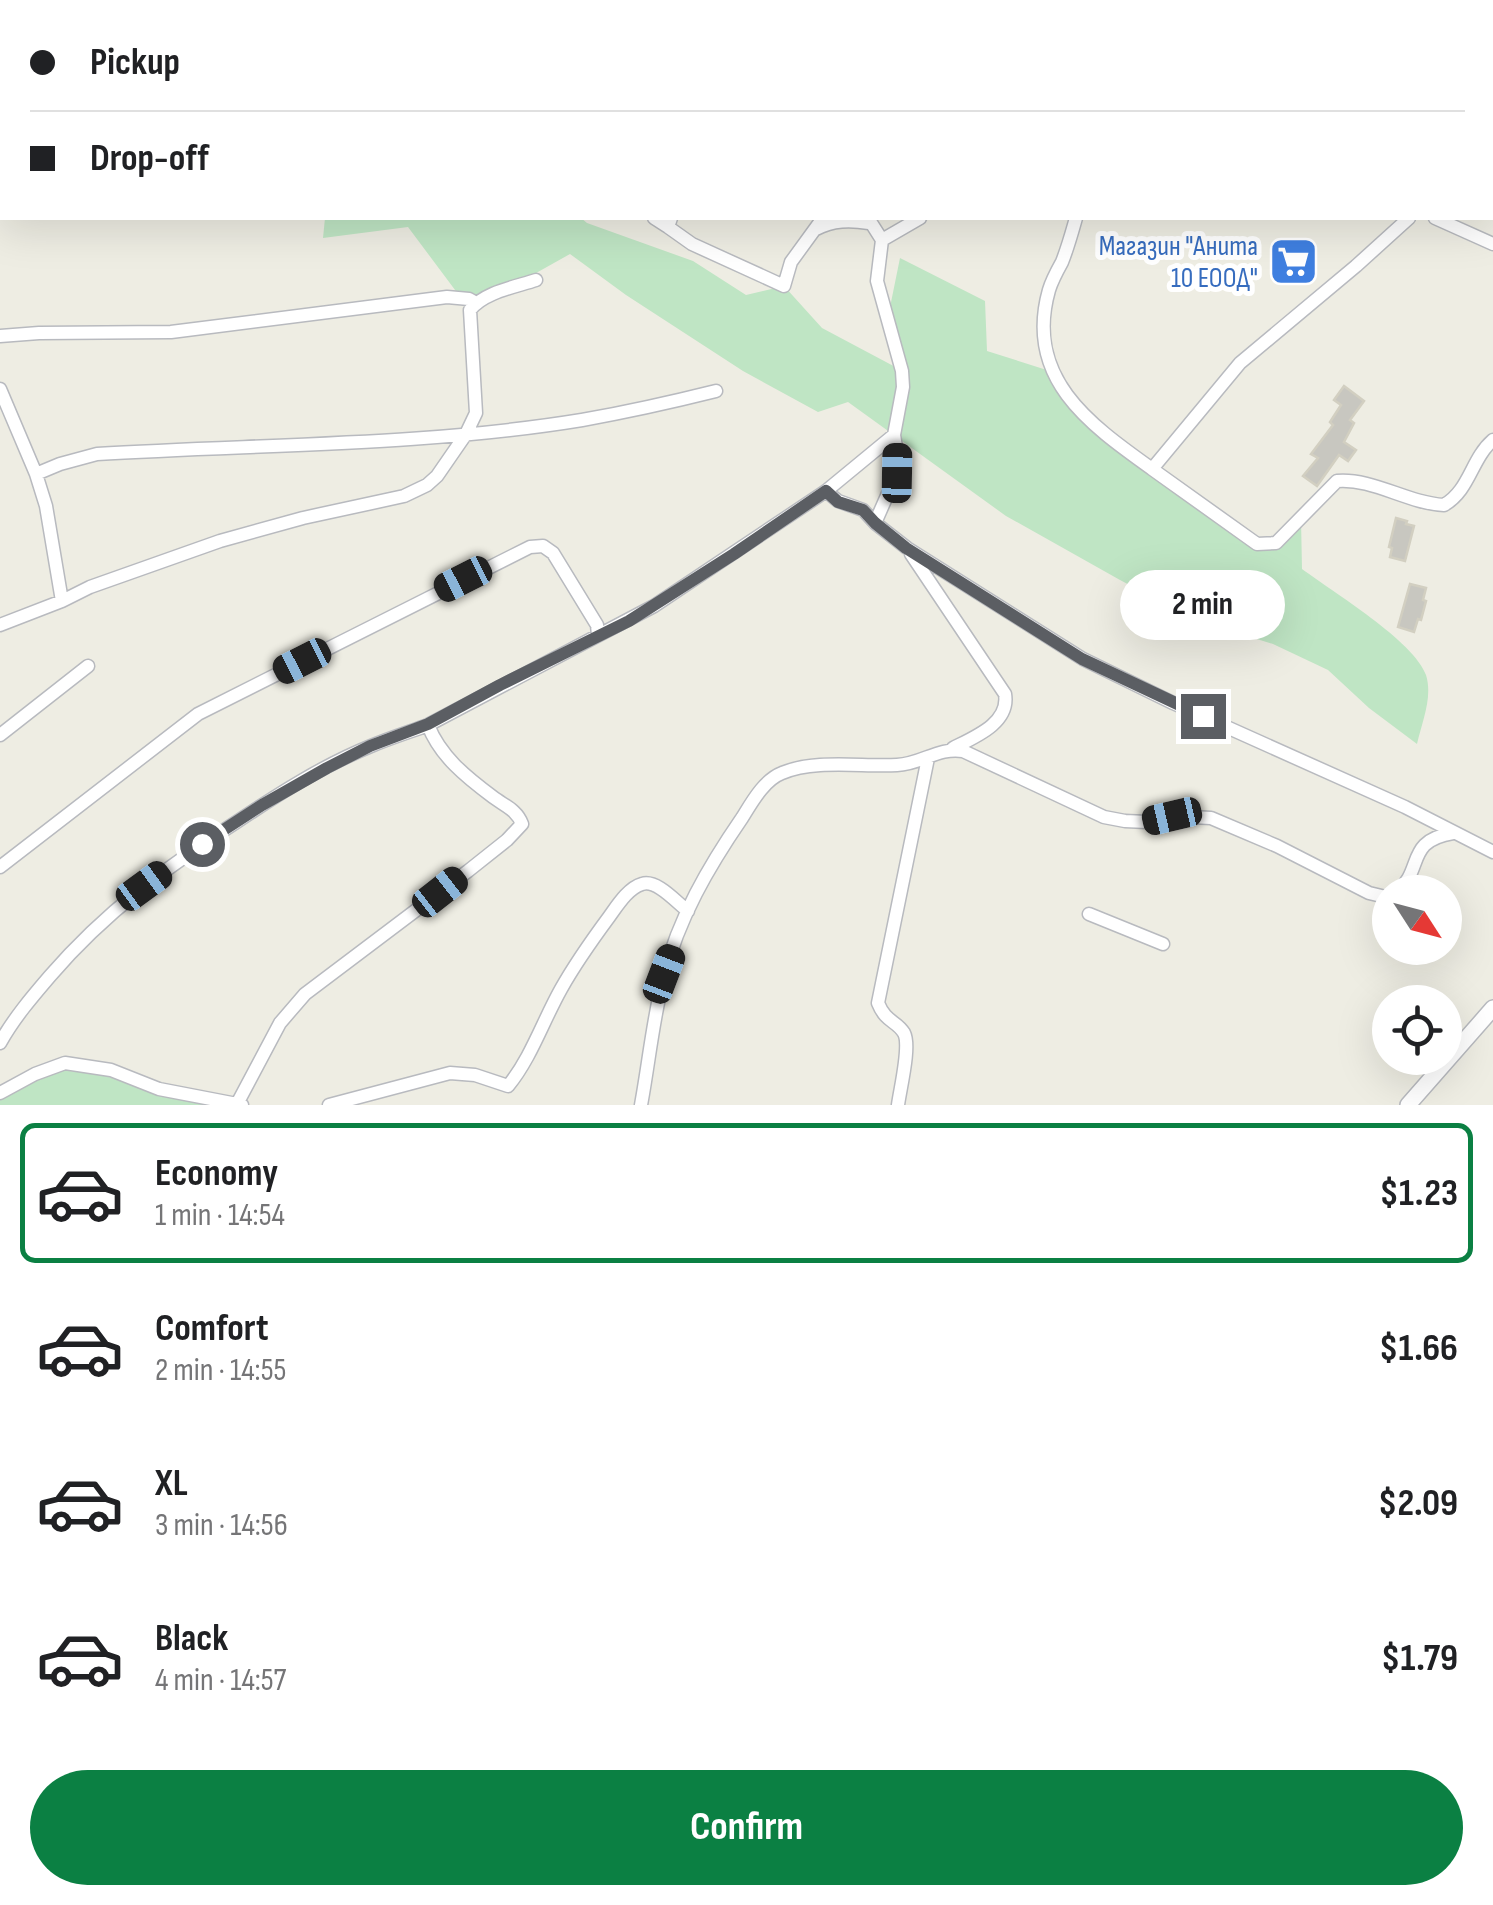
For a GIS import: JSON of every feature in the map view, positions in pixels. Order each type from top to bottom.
[{"type":"street","points":[[669,222],[692,244],[784,286],[792,262],[822,220]]},
{"type":"street","points":[[814,230],[825,224],[868,220],[882,240],[876,281],[903,387],[894,435],[897,473],[875,523]]},
{"type":"street","points":[[882,240],[917,220]]},
{"type":"street","points":[[1075,220],[1043,320],[1048,358],[1061,388],[1080,413],[1104,434],[1257,544],[1276,544],[1337,481],[1348,480],[1444,505],[1460,493],[1478,457],[1493,440]]},
{"type":"street","points":[[1152,469],[1240,364],[1407,220]]},
{"type":"street","points":[[1439,220],[1493,244]]},
{"type":"street","points":[[0,625],[90,587],[234,537],[418,491],[437,476],[473,423],[476,412],[470,310],[476,302],[536,280]]},
{"type":"street","points":[[0,336],[171,332],[447,297],[476,302]]},
{"type":"street","points":[[0,389],[6,422],[36,474],[46,506],[62,601]]},
{"type":"street","points":[[36,474],[97,454],[466,434],[580,420],[716,391]]},
{"type":"street","points":[[0,1043],[24,1007],[99,924],[144,886],[237,821],[370,746],[428,724],[654,606],[826,491],[894,435]]},
{"type":"street","points":[[826,491],[838,502],[863,510],[906,548],[1082,659],[1405,807],[1493,852]]},
{"type":"street","points":[[0,867],[198,714],[530,547],[544,546],[553,553],[597,625],[598,636]]},
{"type":"street","points":[[641,1105],[664,974],[688,911],[716,858],[772,778],[807,766],[916,763],[988,729],[1004,713],[1005,694],[906,548]]},
{"type":"street","points":[[0,735],[88,666]]},
{"type":"street","points":[[0,1092],[65,1064],[111,1070],[159,1088],[240,1104],[280,1023],[305,994],[507,840],[522,824],[514,811],[455,765],[435,743],[428,724]]},
{"type":"street","points":[[950,749],[979,758],[1104,817],[1147,822],[1172,816],[1210,818],[1278,846],[1372,894]]},
{"type":"street","points":[[898,1105],[907,1045],[903,1031],[883,1016],[878,1003],[928,758]]},
{"type":"street","points":[[1409,875],[1420,848],[1438,836],[1453,833]]},
{"type":"street","points":[[328,1105],[450,1073],[475,1075],[508,1086],[523,1065],[573,968],[632,890],[649,883],[688,911]]},
{"type":"street","points":[[1089,914],[1163,944]]},
{"type":"street","points":[[1408,1105],[1493,1008]]},
{"type":"green space","points":[[325,220],[583,220],[693,261],[746,295],[784,286],[822,328],[901,370],[887,322],[900,258],[985,301],[987,351],[1053,372],[1081,413],[1266,545],[1301,519],[1302,569],[1390,633],[1406,647],[1426,675],[1428,701],[1417,744],[1369,708],[1328,670],[1273,644],[1196,620],[1120,580],[1006,516],[848,402],[818,412],[743,371],[570,254],[470,310],[408,227],[323,238]]},
{"type":"green space","points":[[58,1070],[101,1074],[161,1096],[215,1105],[0,1105],[0,1099],[8,1093]]},
{"type":"building","points":[[1344,386],[1364,401],[1350,420],[1354,423],[1344,442],[1356,450],[1348,461],[1339,455],[1317,486],[1303,476],[1318,458],[1311,454],[1333,425],[1330,422],[1341,405],[1334,400]]},
{"type":"building","points":[[1396,518],[1414,526],[1405,561],[1390,557]]},
{"type":"building","points":[[1410,584],[1426,588],[1421,620],[1418,619],[1414,632],[1398,627]]},
{"type":"place","name":"Магазин \"Анита 10 ЕООД\"","points":[[1293,262]]},
{"type":"route","points":[[202,844],[327,768],[428,724],[629,621],[826,491],[838,502],[863,510],[906,548],[1082,659],[1203,716]]}]
